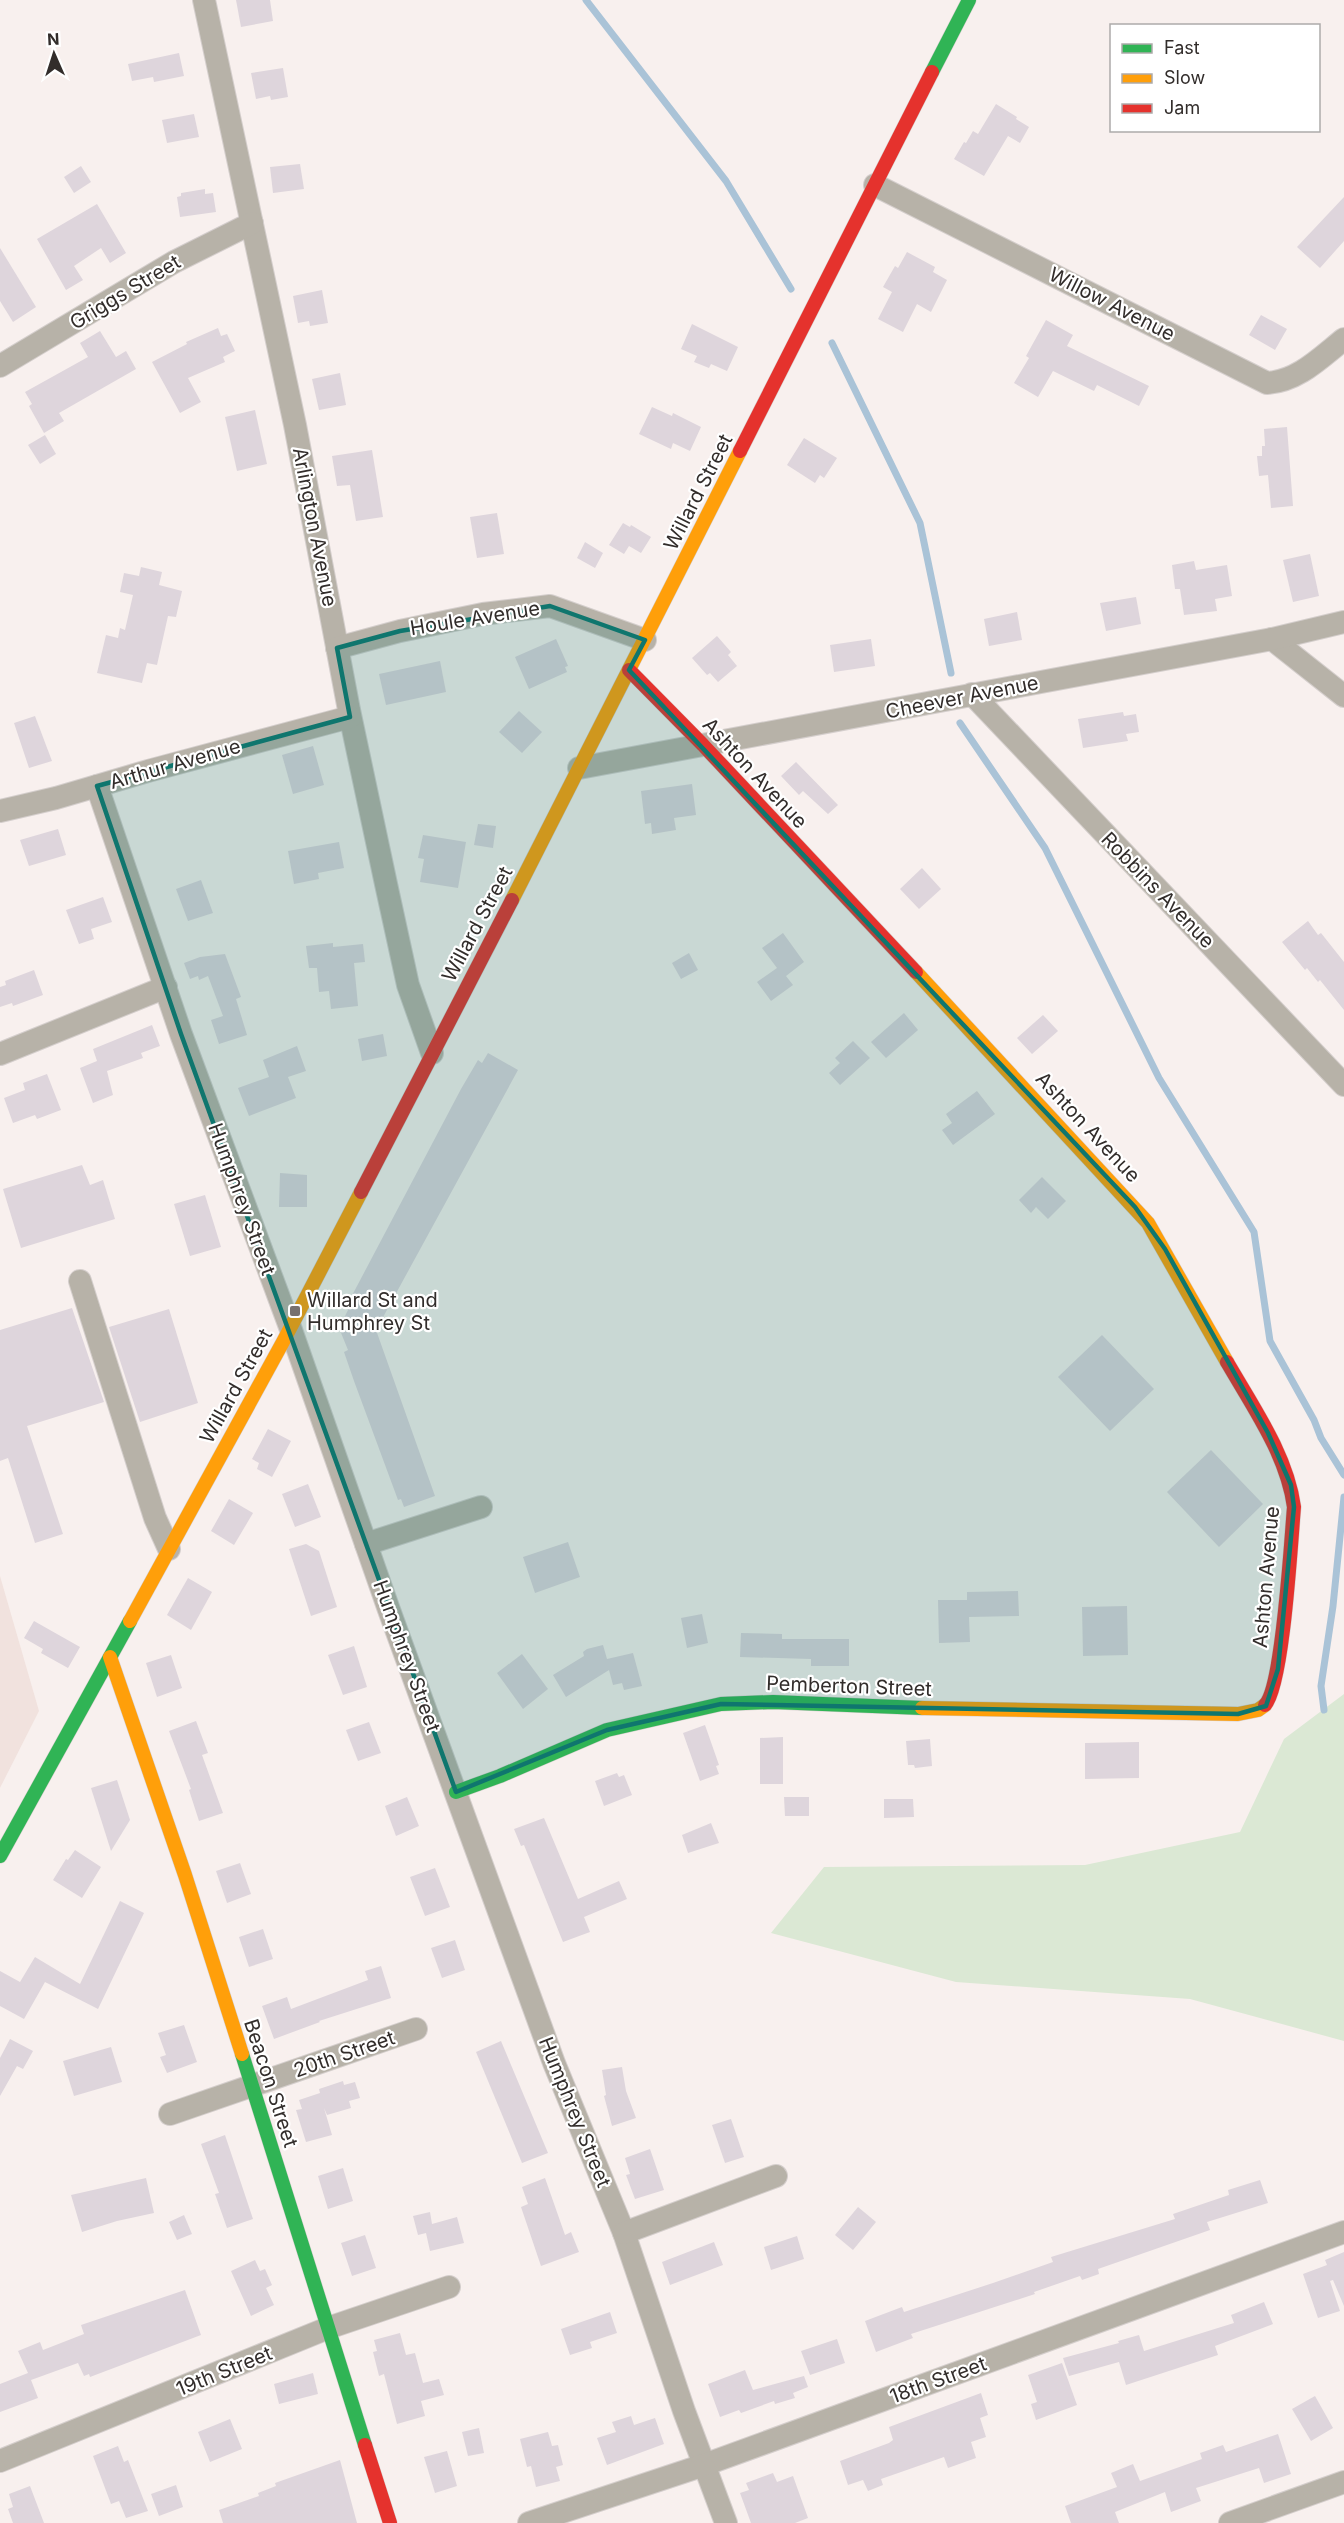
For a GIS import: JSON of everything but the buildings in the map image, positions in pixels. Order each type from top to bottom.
[{"type":"street","name":"Arlington Avenue","points":[[204,0],[296,425],[350,717],[408,985],[432,1053]]},
{"type":"street","name":"Willard Street","points":[[0,1856],[290,1327],[630,670],[969,0]]},
{"type":"street","name":"Willow Avenue","points":[[875,185],[1267,383],[1281,382],[1295,376],[1344,339]]},
{"type":"street","name":"Griggs Street","points":[[0,366],[174,262],[252,223]]},
{"type":"street","name":"Houle Avenue","points":[[338,648],[431,624],[483,614],[550,606],[645,640]]},
{"type":"street","name":"Cheever Avenue","points":[[579,768],[1272,639],[1344,622]]},
{"type":"street","points":[[1272,639],[1344,696]]},
{"type":"street","name":"Ashton Avenue","points":[[630,670],[1127,1198],[1148,1223],[1165,1249],[1268,1433],[1292,1485],[1294,1508],[1278,1669],[1273,1693],[1266,1706],[1255,1712]]},
{"type":"street","name":"Robbins Avenue","points":[[972,694],[1344,1085]]},
{"type":"street","name":"Arthur Avenue","points":[[0,811],[56,798],[350,717]]},
{"type":"street","name":"Humphrey Street","points":[[97,786],[181,1034],[290,1327],[366,1544],[554,2062],[624,2233],[726,2523]]},
{"type":"street","points":[[0,1054],[166,987]]},
{"type":"street","points":[[80,1281],[155,1518],[169,1549]]},
{"type":"street","points":[[366,1544],[481,1507]]},
{"type":"street","name":"Beacon Street","points":[[110,1657],[185,1875],[390,2523]]},
{"type":"street","name":"Pemberton Street","points":[[456,1792],[500,1776],[607,1730],[721,1704],[773,1702],[930,1708],[1238,1714],[1255,1712]]},
{"type":"street","name":"20th Street","points":[[170,2114],[416,2029]]},
{"type":"street","points":[[624,2233],[776,2176]]},
{"type":"street","name":"18th Street","points":[[529,2523],[704,2465],[1344,2232]]},
{"type":"street","name":"19th Street","points":[[0,2461],[328,2328],[449,2287]]},
{"type":"street","points":[[1230,2523],[1344,2482]]},
{"type":"highlighted area","points":[[550,606],[645,640],[629,670],[1135,1207],[1165,1249],[1268,1433],[1291,1485],[1294,1507],[1278,1669],[1266,1706],[1238,1714],[721,1704],[607,1730],[456,1792],[181,1034],[97,786],[350,717],[337,648],[400,631]]},
{"type":"shaded area","points":[[0,1576],[39,1711],[0,1788]]},
{"type":"green space","points":[[1344,1694],[1344,2041],[1190,1999],[956,1982],[771,1933],[824,1867],[1085,1865],[1240,1832],[1284,1739]]},
{"type":"waterway","points":[[586,0],[726,181],[791,289]]},
{"type":"waterway","points":[[832,343],[920,523],[951,673]]},
{"type":"waterway","points":[[960,723],[1045,848],[1159,1078],[1254,1232],[1270,1341],[1314,1420],[1321,1438],[1344,1475]]},
{"type":"waterway","points":[[1324,1710],[1321,1686],[1333,1606],[1344,1497]]},
{"type":"traffic: fast","points":[[932,72],[969,0]]},
{"type":"traffic: fast","points":[[0,1856],[130,1621]]},
{"type":"traffic: fast","points":[[456,1792],[500,1776],[607,1730],[721,1704],[773,1702],[922,1708]]},
{"type":"traffic: fast","points":[[242,2054],[365,2445]]},
{"type":"traffic: slow","points":[[512,900],[740,451]]},
{"type":"traffic: slow","points":[[916,972],[1148,1223],[1227,1362]]},
{"type":"traffic: slow","points":[[130,1621],[284,1340],[361,1192]]},
{"type":"traffic: slow","points":[[110,1657],[185,1875],[242,2054]]},
{"type":"traffic: slow","points":[[922,1708],[1238,1714],[1258,1710],[1265,1705]]},
{"type":"traffic: jam","points":[[740,451],[932,72]]},
{"type":"traffic: jam","points":[[629,670],[703,745],[916,972]]},
{"type":"traffic: jam","points":[[361,1192],[512,900]]},
{"type":"traffic: jam","points":[[1227,1362],[1277,1450],[1294,1507],[1277,1671],[1265,1705]]},
{"type":"traffic: jam","points":[[365,2445],[390,2523]]},
{"type":"place","name":"Willard St and Humphrey St","points":[[295,1311]]}]
